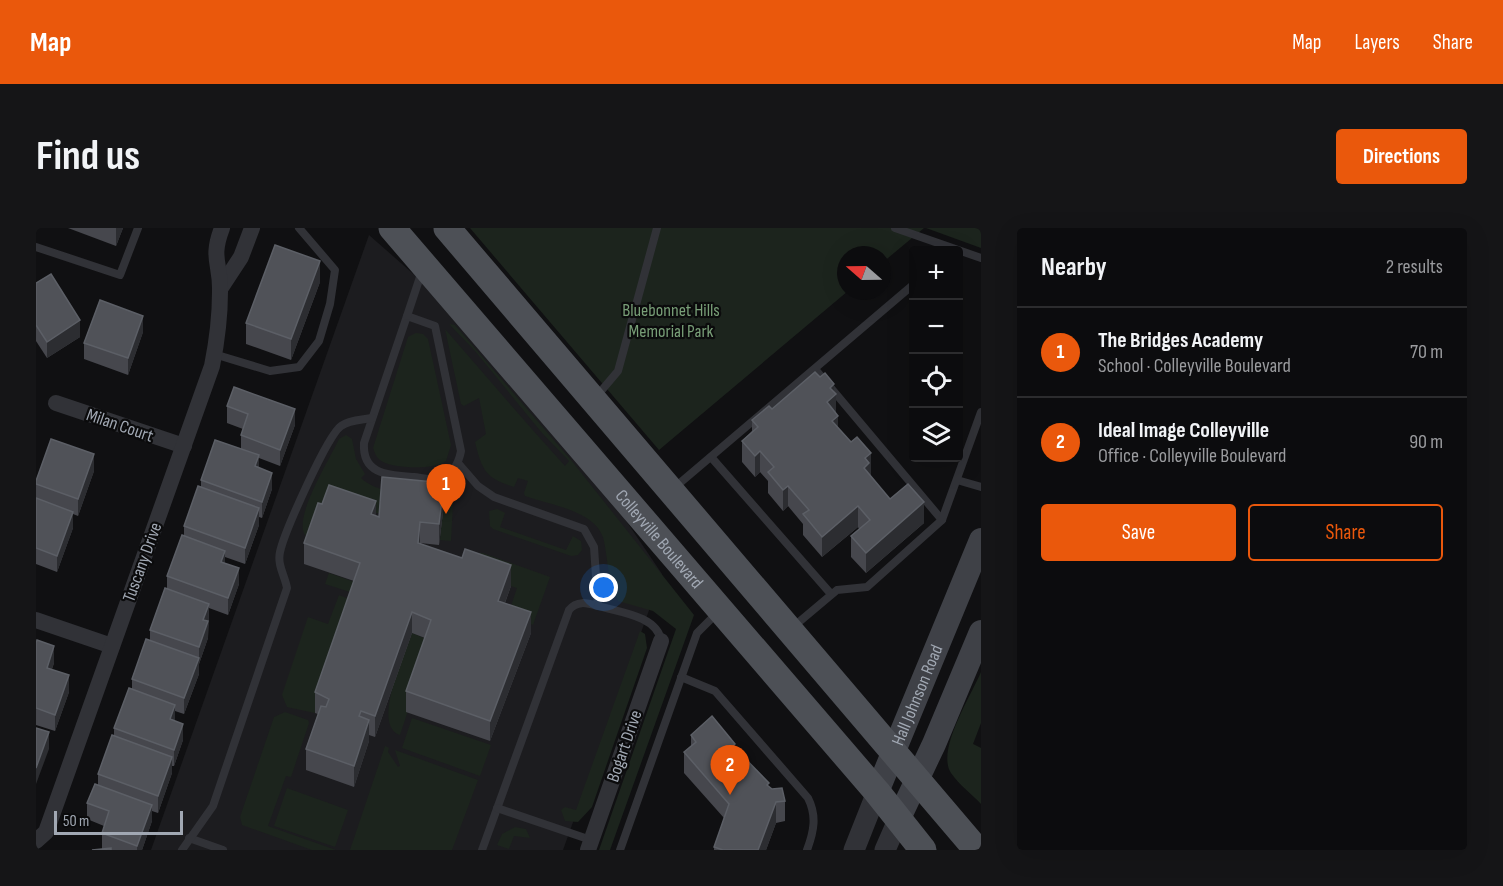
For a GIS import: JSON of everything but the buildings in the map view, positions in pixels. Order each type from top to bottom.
[{"type":"main road","name":"Colleyville Boulevard","points":[[392,228],[877,792],[923,850]]},
{"type":"main road","points":[[447,228],[977,850]]},
{"type":"main road","name":"Hall Johnson Road","points":[[877,792],[981,540]]},
{"type":"main road","name":"Hall Johnson Road","points":[[899,818],[918,780],[981,632]]},
{"type":"street","name":"Tuscany Drive","points":[[41,840],[184,446],[214,354],[220,289],[214,248],[222,228]]},
{"type":"street","name":"Tuscany Drive","points":[[220,289],[241,257],[252,228]]},
{"type":"street","name":"Milan Court","points":[[56,403],[184,446]]},
{"type":"street","points":[[36,620],[112,646]]},
{"type":"street","name":"Bogart Drive","points":[[590,845],[661,641]]},
{"type":"street","name":"Hall Johnson Road","points":[[854,850],[877,792]]},
{"type":"street","name":"Hall Johnson Road","points":[[885,850],[899,818]]},
{"type":"lane","points":[[36,247],[120,275],[138,228]]},
{"type":"lane","points":[[214,354],[270,371],[299,368],[319,341],[330,304],[335,270],[299,228]]},
{"type":"lane","points":[[593,399],[618,371],[657,228]]},
{"type":"lane","points":[[896,228],[943,246]]},
{"type":"lane","points":[[963,253],[981,258]]},
{"type":"lane","points":[[407,316],[435,326],[461,451],[458,463],[447,475],[438,479],[378,472],[367,462],[363,452],[372,418],[424,265]]},
{"type":"lane","points":[[671,490],[909,288]]},
{"type":"lane","points":[[815,369],[942,520]]},
{"type":"lane","points":[[790,630],[837,590],[867,587],[942,520],[981,412]]},
{"type":"lane","points":[[182,850],[213,806],[286,588],[280,566],[280,553],[295,511],[339,427],[372,418]]},
{"type":"lane","points":[[711,457],[831,594]]},
{"type":"lane","points":[[458,463],[478,486],[494,497],[584,529],[594,548],[598,606]]},
{"type":"lane","points":[[957,480],[981,487]]},
{"type":"lane","points":[[482,850],[569,610],[573,605],[584,602],[649,622],[660,633],[661,641]]},
{"type":"lane","points":[[620,850],[697,633],[720,610]]},
{"type":"lane","points":[[681,677],[715,691],[808,798],[812,806],[814,824],[807,850]]},
{"type":"lane","points":[[497,808],[590,845]]},
{"type":"lane","points":[[189,838],[223,850]]},
{"type":"shaded area","points":[[369,235],[452,308],[581,454],[662,574],[563,850],[151,850]]},
{"type":"green space","name":"Bluebonnet Hills Memorial Park","points":[[470,228],[924,228],[891,256],[891,246],[837,246],[837,300],[659,450]]},
{"type":"green space","points":[[926,228],[981,228],[981,248]]},
{"type":"green space","points":[[449,324],[455,325],[571,460],[694,615],[610,850],[599,850],[676,629],[653,611],[618,601],[610,579],[604,541],[600,531],[593,523],[572,511],[525,496],[528,481],[518,478],[514,487],[504,484],[486,472],[475,442],[486,434],[479,398],[464,406],[461,404],[445,329],[565,466],[569,461],[542,433],[475,351]]},
{"type":"green space","points":[[416,333],[423,334],[428,339],[451,445],[446,461],[440,464],[403,467],[380,460],[373,448],[408,337]]},
{"type":"green space","points":[[346,435],[352,439],[356,459],[365,474],[361,478],[369,484],[403,495],[429,497],[449,494],[449,503],[453,503],[451,541],[440,540],[443,504],[381,513],[348,513],[313,539],[305,535],[304,515],[308,502],[339,439]]},
{"type":"green space","points":[[497,509],[505,513],[500,527],[566,550],[573,536],[581,541],[582,550],[578,555],[571,556],[493,529],[490,526],[489,511]]},
{"type":"green space","points":[[465,553],[483,553],[550,577],[533,625],[508,615],[517,588],[465,570],[450,557],[465,558]]},
{"type":"green space","points":[[329,573],[360,584],[356,594],[325,584]]},
{"type":"green space","points":[[339,595],[354,601],[315,713],[287,707],[282,695],[308,617],[328,624]]},
{"type":"green space","points":[[640,631],[645,634],[647,648],[592,807],[578,822],[565,821],[561,810],[565,807],[576,810]]},
{"type":"green space","points":[[412,633],[431,641],[400,735],[392,729],[389,704],[397,672]]},
{"type":"green space","points":[[981,672],[981,723],[973,744],[981,748],[981,804],[951,773],[948,751],[963,708]]},
{"type":"green space","points":[[285,712],[308,720],[309,723],[291,777],[286,776],[268,826],[336,850],[312,850],[242,825],[240,817],[274,717]]},
{"type":"green space","points":[[412,718],[491,745],[480,776],[402,748]]},
{"type":"green space","points":[[385,746],[389,748],[388,752],[398,767],[400,766],[395,750],[478,780],[452,850],[350,850]]},
{"type":"green space","points":[[287,788],[348,810],[335,847],[274,826]]},
{"type":"green space","points":[[515,827],[526,829],[530,838],[514,836],[509,849],[497,845],[502,834]]},
{"type":"place","name":"The Bridges Academy","points":[[446,514]]},
{"type":"place","name":"Ideal Image Colleyville","points":[[730,795]]}]
